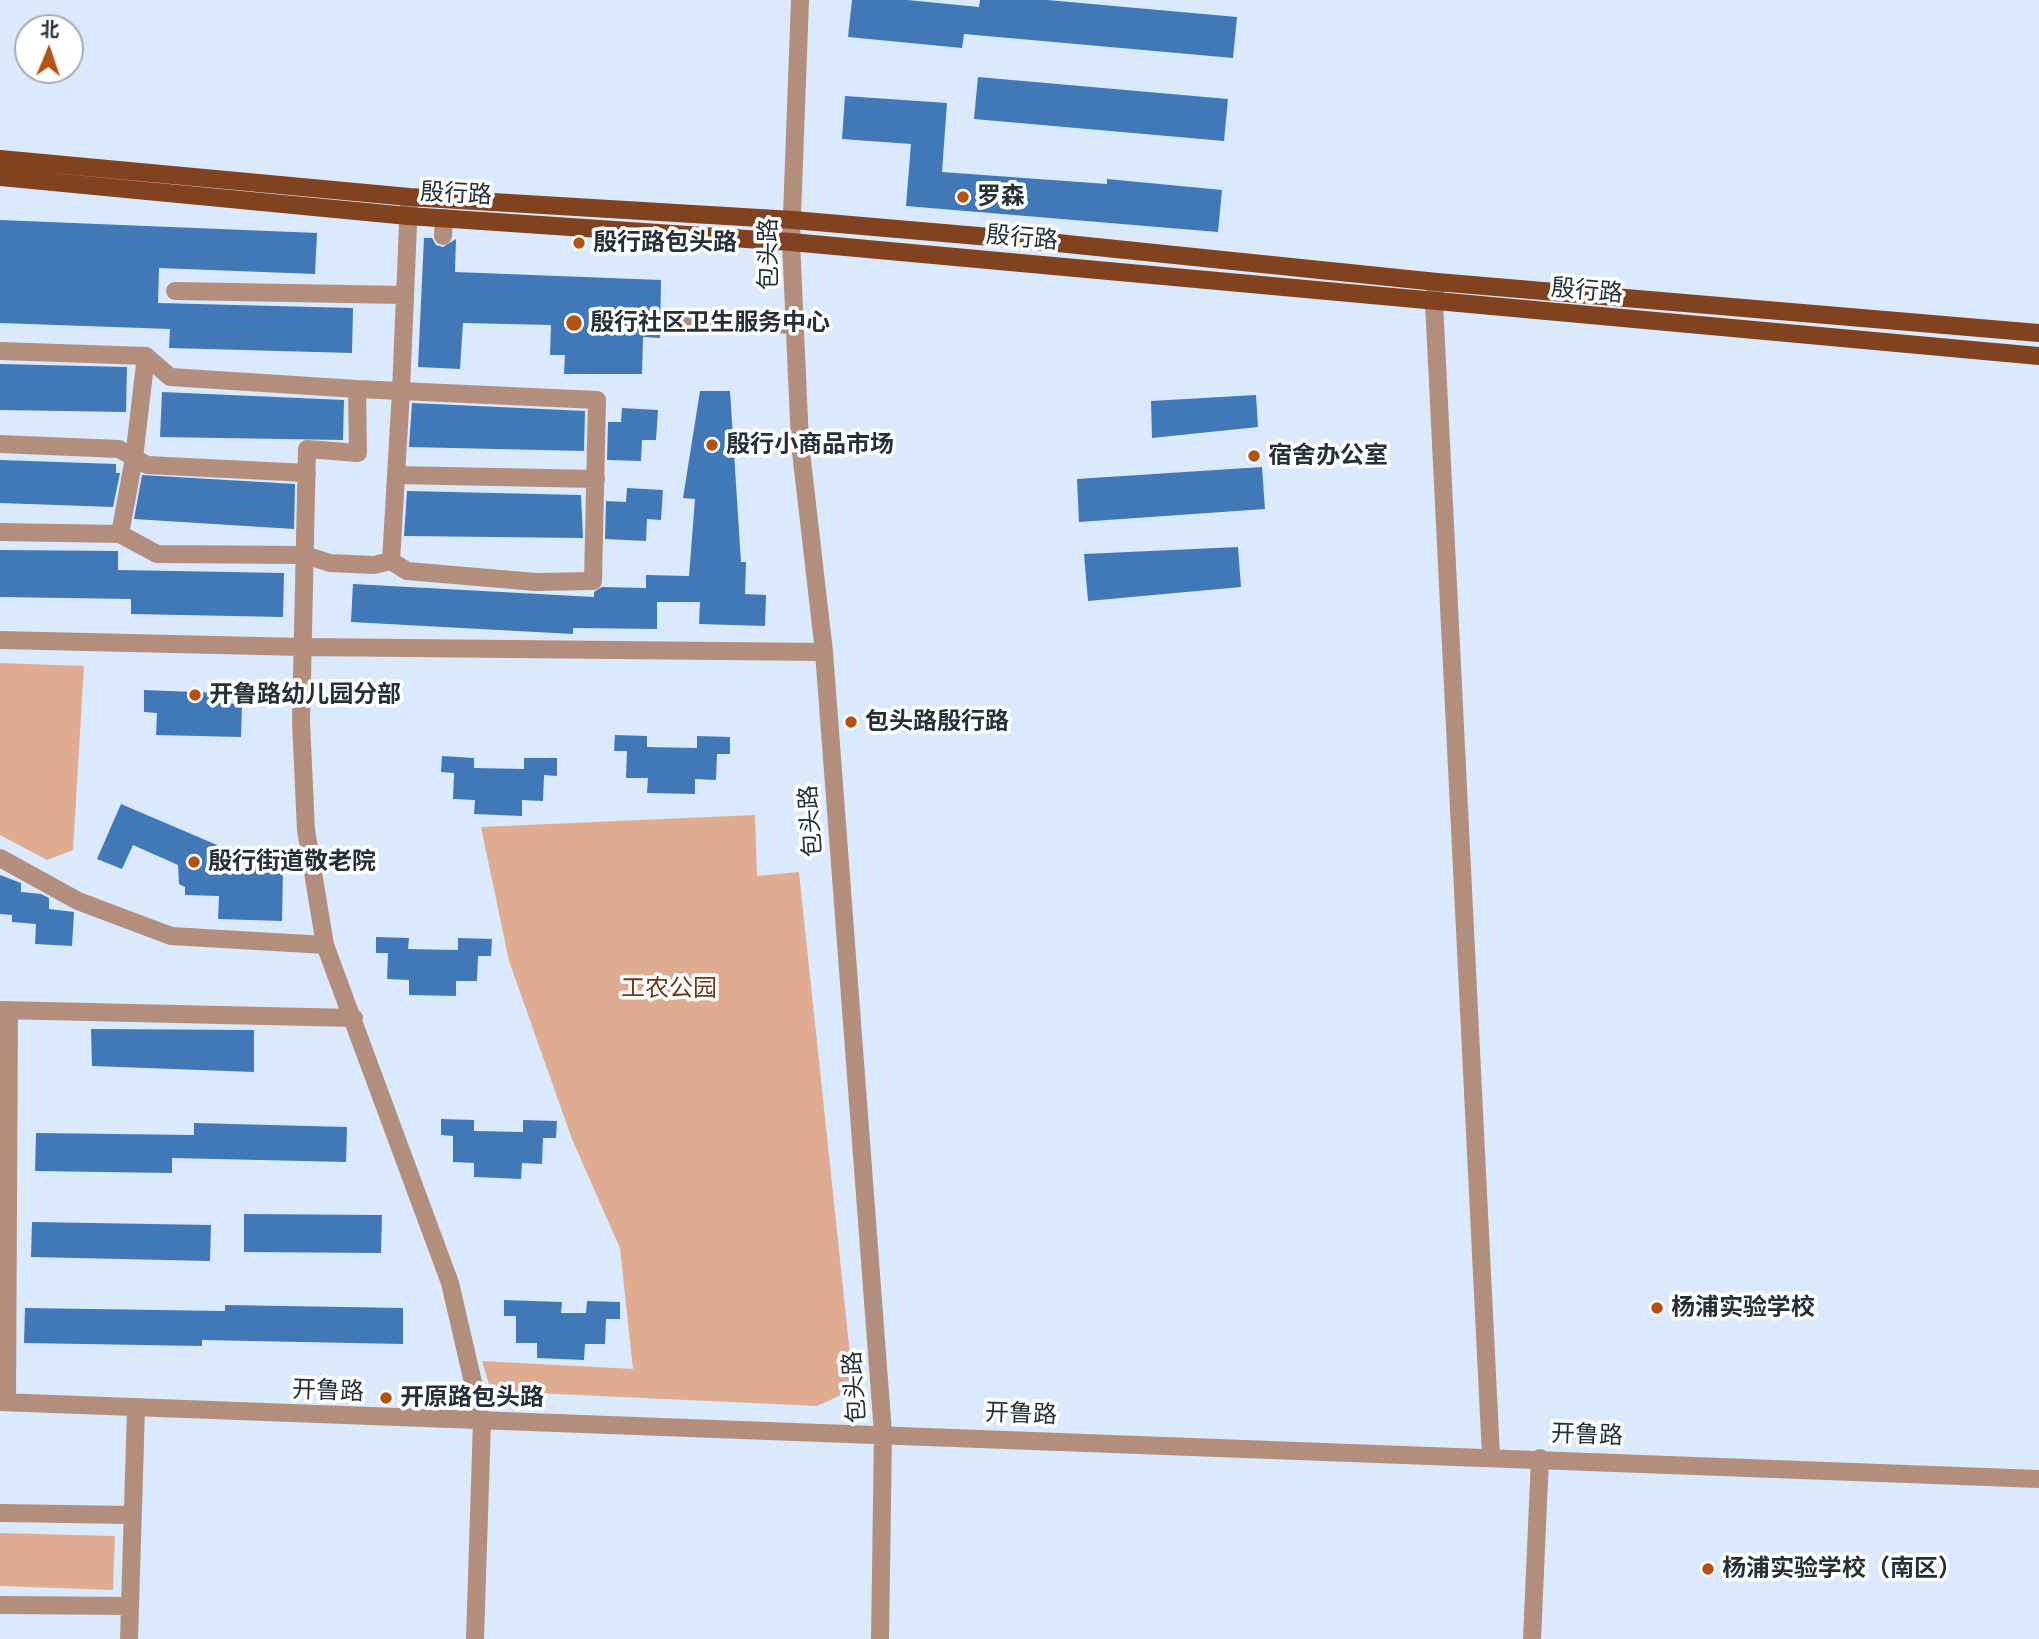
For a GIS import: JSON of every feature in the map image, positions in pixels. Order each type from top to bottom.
[{"type":"main road","name":"殷行路","points":[[0,159],[409,197],[793,220],[1048,242],[1437,282],[2039,333]]},
{"type":"main road","name":"殷行路","points":[[0,177],[408,216],[444,227],[791,242],[2039,356]]},
{"type":"street","name":"包头路","points":[[800,0],[791,242],[800,443],[824,652],[883,1433],[880,1639]]},
{"type":"street","points":[[391,561],[409,197]]},
{"type":"street","points":[[1437,282],[1434,302],[1491,1456]]},
{"type":"street","points":[[175,291],[405,295]]},
{"type":"street","points":[[674,320],[795,325]]},
{"type":"street","points":[[0,351],[146,356],[170,377],[597,400],[593,581],[536,582],[407,571],[391,561],[374,565],[347,564],[304,555],[157,554],[120,534],[0,532]]},
{"type":"street","points":[[120,534],[134,458],[146,356]]},
{"type":"street","points":[[357,389],[358,453],[307,449],[300,722],[306,830],[325,945],[450,1283],[482,1421],[475,1639]]},
{"type":"street","points":[[0,444],[119,449],[147,465],[307,473]]},
{"type":"street","points":[[396,475],[596,479]]},
{"type":"street","points":[[0,640],[303,647],[824,652]]},
{"type":"street","points":[[0,858],[78,901],[172,936],[325,945]]},
{"type":"street","points":[[3,1402],[4,1010],[354,1018]]},
{"type":"street","name":"开鲁路","points":[[3,1402],[136,1409],[883,1433],[2039,1479]]},
{"type":"street","points":[[129,1639],[136,1409]]},
{"type":"street","points":[[1532,1639],[1540,1458]]},
{"type":"street","points":[[0,1513],[132,1515]]},
{"type":"street","points":[[0,1605],[130,1606]]},
{"type":"green space","points":[[0,663],[84,666],[73,850],[47,860],[0,835]]},
{"type":"green space","name":"工农公园","points":[[755,815],[757,876],[799,872],[850,1354],[850,1385],[839,1396],[817,1406],[491,1391],[482,1361],[633,1369],[620,1248],[572,1139],[509,961],[481,827]]},
{"type":"green space","points":[[0,1533],[115,1536],[113,1590],[0,1586]]},
{"type":"building","points":[[852,0],[907,0],[979,7],[980,0],[1047,0],[1237,17],[1233,58],[964,34],[962,48],[848,37]]},
{"type":"building","points":[[978,77],[1228,99],[1224,141],[974,119]]},
{"type":"building","points":[[845,96],[947,103],[942,172],[1107,184],[1107,179],[1222,190],[1218,232],[906,206],[911,144],[842,139]]},
{"type":"building","points":[[0,220],[317,233],[315,274],[159,268],[158,303],[353,308],[352,353],[169,348],[170,329],[0,323]]},
{"type":"building","points":[[424,238],[432,238],[436,245],[443,247],[456,239],[455,272],[661,280],[660,338],[643,337],[642,374],[564,374],[565,355],[550,355],[551,325],[463,323],[460,369],[418,367]]},
{"type":"building","points":[[0,364],[127,367],[126,412],[0,410]]},
{"type":"building","points":[[700,391],[730,391],[741,562],[746,562],[745,594],[766,595],[765,626],[699,624],[700,602],[657,602],[657,629],[573,628],[573,634],[351,622],[353,584],[594,597],[594,592],[602,587],[646,588],[646,575],[689,576],[695,499],[683,498]]},
{"type":"building","points":[[162,392],[344,400],[343,440],[160,437]]},
{"type":"building","points":[[1256,395],[1258,427],[1152,438],[1151,401]]},
{"type":"building","points":[[412,403],[585,411],[584,451],[409,447]]},
{"type":"building","points":[[622,408],[658,410],[656,440],[642,440],[641,461],[607,460],[608,422],[621,422]]},
{"type":"building","points":[[0,460],[116,464],[116,473],[120,473],[113,507],[0,503]]},
{"type":"building","points":[[1262,467],[1265,509],[1079,522],[1077,479]]},
{"type":"building","points":[[142,475],[295,484],[294,529],[134,519]]},
{"type":"building","points":[[627,488],[663,490],[661,520],[647,519],[646,541],[605,539],[606,501],[626,502]]},
{"type":"building","points":[[407,491],[581,495],[583,538],[404,536]]},
{"type":"building","points":[[1238,547],[1241,587],[1088,601],[1084,554]]},
{"type":"building","points":[[0,550],[118,551],[118,570],[284,573],[283,617],[131,614],[131,599],[0,597]]},
{"type":"building","points":[[144,690],[219,693],[218,703],[242,704],[241,737],[156,735],[157,713],[144,712]]},
{"type":"building","points":[[615,735],[647,736],[647,747],[697,748],[697,736],[730,737],[730,754],[717,754],[716,780],[695,779],[695,794],[647,793],[648,778],[626,778],[627,751],[614,751]]},
{"type":"building","points":[[442,756],[474,758],[474,768],[524,769],[524,758],[557,758],[557,776],[544,775],[543,801],[522,800],[522,816],[474,814],[475,800],[453,799],[454,773],[441,772]]},
{"type":"building","name":"殷行街道敬老院","points":[[121,804],[217,845],[216,866],[283,867],[282,921],[218,919],[219,896],[185,895],[185,887],[179,884],[178,865],[133,845],[122,869],[97,859]]},
{"type":"building","points":[[0,875],[21,883],[21,892],[41,894],[49,898],[49,909],[74,912],[72,946],[35,944],[36,924],[12,922],[12,915],[0,914]]},
{"type":"building","points":[[376,937],[409,938],[408,949],[458,950],[458,938],[492,939],[491,956],[478,956],[477,981],[456,981],[456,996],[409,995],[409,980],[387,979],[388,953],[376,953]]},
{"type":"building","points":[[91,1029],[254,1030],[254,1072],[92,1066]]},
{"type":"building","points":[[441,1119],[474,1120],[474,1131],[523,1132],[523,1120],[557,1121],[556,1138],[543,1138],[542,1164],[522,1163],[521,1179],[474,1177],[474,1163],[453,1162],[453,1136],[441,1135]]},
{"type":"building","points":[[194,1123],[347,1127],[346,1162],[172,1158],[172,1173],[35,1171],[36,1133],[194,1135]]},
{"type":"building","points":[[244,1214],[382,1215],[381,1253],[244,1252]]},
{"type":"building","points":[[32,1222],[211,1225],[210,1261],[31,1257]]},
{"type":"building","points":[[504,1300],[562,1302],[561,1313],[586,1313],[587,1301],[620,1302],[620,1319],[606,1319],[605,1344],[585,1344],[584,1360],[537,1358],[537,1343],[516,1343],[516,1316],[504,1316]]},
{"type":"building","points":[[225,1305],[403,1308],[403,1344],[202,1340],[202,1346],[24,1343],[25,1308],[225,1311]]},
{"type":"place","name":"罗森","points":[[963,197]]},
{"type":"place","name":"殷行路包头路","points":[[579,243]]},
{"type":"place","name":"殷行社区卫生服务中心","points":[[574,323]]},
{"type":"place","name":"殷行小商品市场","points":[[712,445]]},
{"type":"place","name":"宿舍办公室","points":[[1254,456]]},
{"type":"place","name":"开鲁路幼儿园分部","points":[[195,695]]},
{"type":"place","name":"包头路殷行路","points":[[851,722]]},
{"type":"place","name":"殷行街道敬老院","points":[[194,862]]},
{"type":"place","name":"杨浦实验学校","points":[[1657,1308]]},
{"type":"place","name":"开原路包头路","points":[[386,1398]]},
{"type":"place","name":"杨浦实验学校（南区）","points":[[1708,1569]]}]
